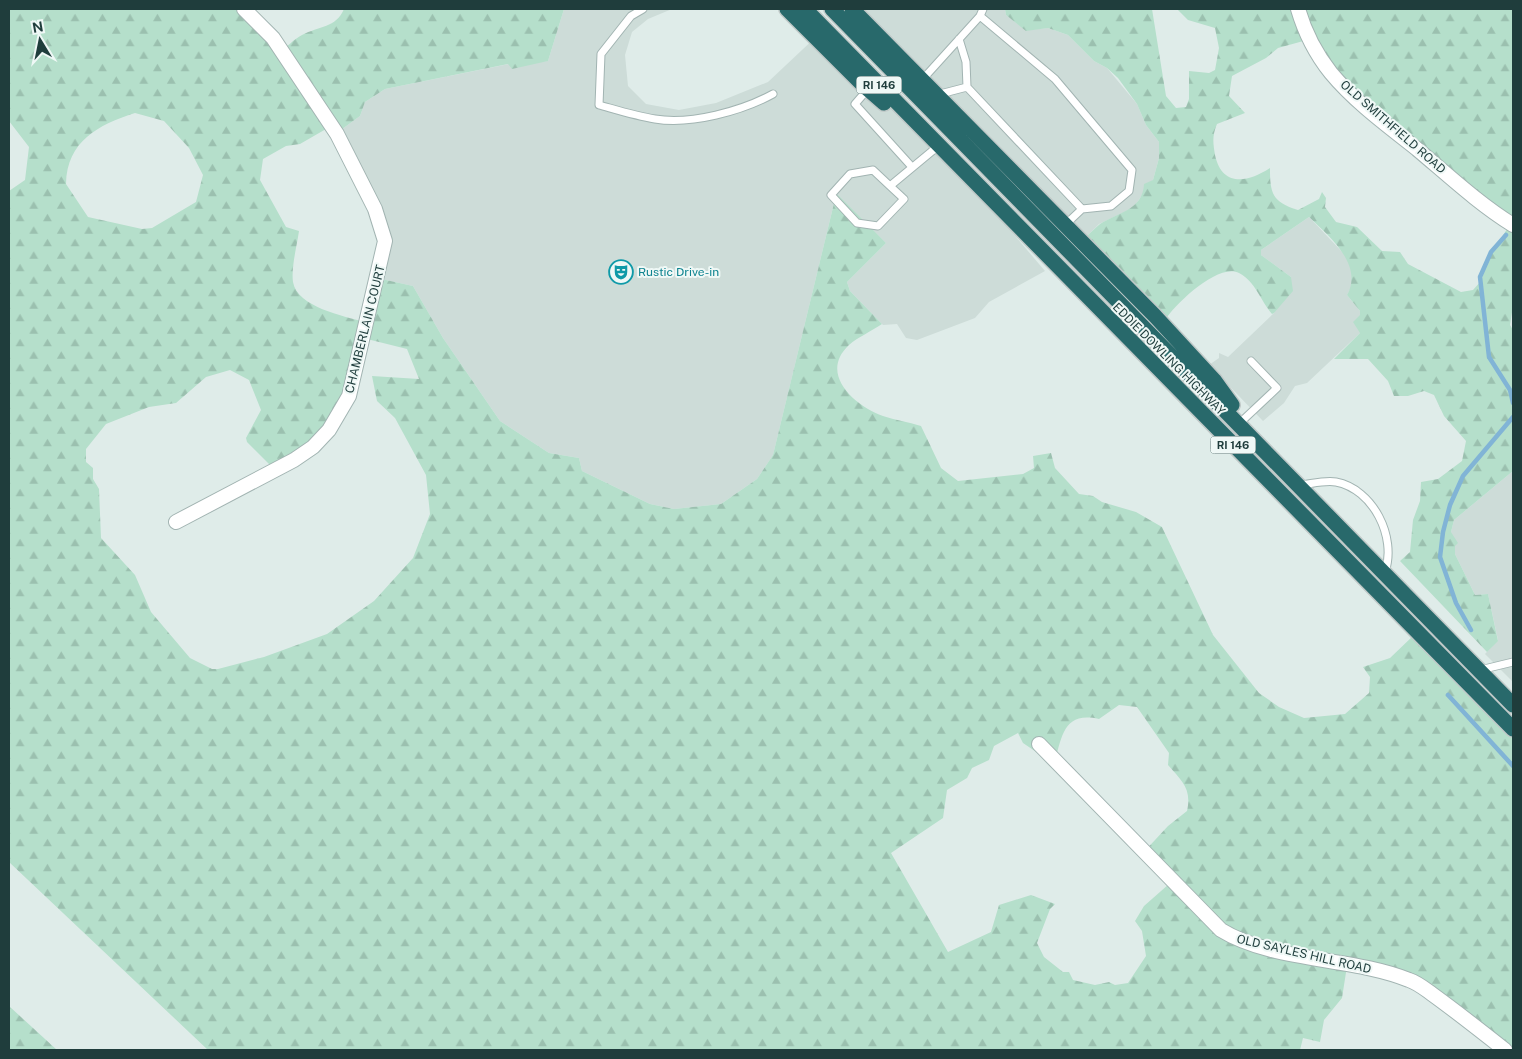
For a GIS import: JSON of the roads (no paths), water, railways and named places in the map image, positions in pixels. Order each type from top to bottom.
[{"type":"highway","points":[[787,9],[868,88],[952,160]]},
{"type":"highway","name":"EDDIE DOWLING HIGHWAY","points":[[805,9],[1513,729]]},
{"type":"highway","name":"EDDIE DOWLING HIGHWAY","points":[[832,9],[1513,704]]},
{"type":"highway","points":[[852,9],[1155,316],[1214,380],[1269,454]]},
{"type":"street","name":"CHAMBERLAIN COURT","points":[[176,522],[294,460],[313,447],[329,430],[349,396],[383,257],[385,241],[382,225],[336,134],[292,64],[273,38],[244,9]]},
{"type":"street","name":"OLD SMITHFIELD ROAD","points":[[1298,9],[1312,45],[1337,79],[1451,177],[1500,217],[1513,225]]},
{"type":"street","name":"OLD SAYLES HILL ROAD","points":[[1039,744],[1221,930],[1232,937],[1269,948],[1372,969],[1410,980],[1453,1009],[1505,1050]]},
{"type":"lane","points":[[643,9],[631,16],[600,54],[599,105],[657,120],[691,118],[724,114],[751,106],[773,94]]},
{"type":"lane","points":[[922,80],[980,16],[983,9]]},
{"type":"lane","points":[[980,16],[1055,79],[1132,170],[1129,191],[1110,206],[1082,209],[1065,225]]},
{"type":"lane","points":[[959,39],[966,62],[967,87],[1082,209]]},
{"type":"lane","points":[[940,98],[944,94],[967,87]]},
{"type":"lane","points":[[868,88],[855,104],[912,167]]},
{"type":"lane","points":[[890,186],[937,147]]},
{"type":"lane","points":[[873,170],[890,186],[904,199],[878,226],[858,223],[831,196],[850,174],[873,170]]},
{"type":"lane","points":[[1243,420],[1277,388],[1251,361]]},
{"type":"lane","points":[[1300,485],[1334,482],[1358,491],[1384,525],[1388,555],[1385,572]]},
{"type":"lane","points":[[1480,670],[1498,668],[1513,662]]},
{"type":"waterway","points":[[1506,235],[1491,252],[1480,277],[1489,357],[1510,390],[1513,403]]},
{"type":"waterway","points":[[1471,630],[1456,603],[1440,557],[1443,532],[1450,505],[1463,476],[1513,417]]},
{"type":"waterway","points":[[1448,695],[1513,766]]},
{"type":"place","name":"Rustic Drive-in","points":[[621,272]]}]
